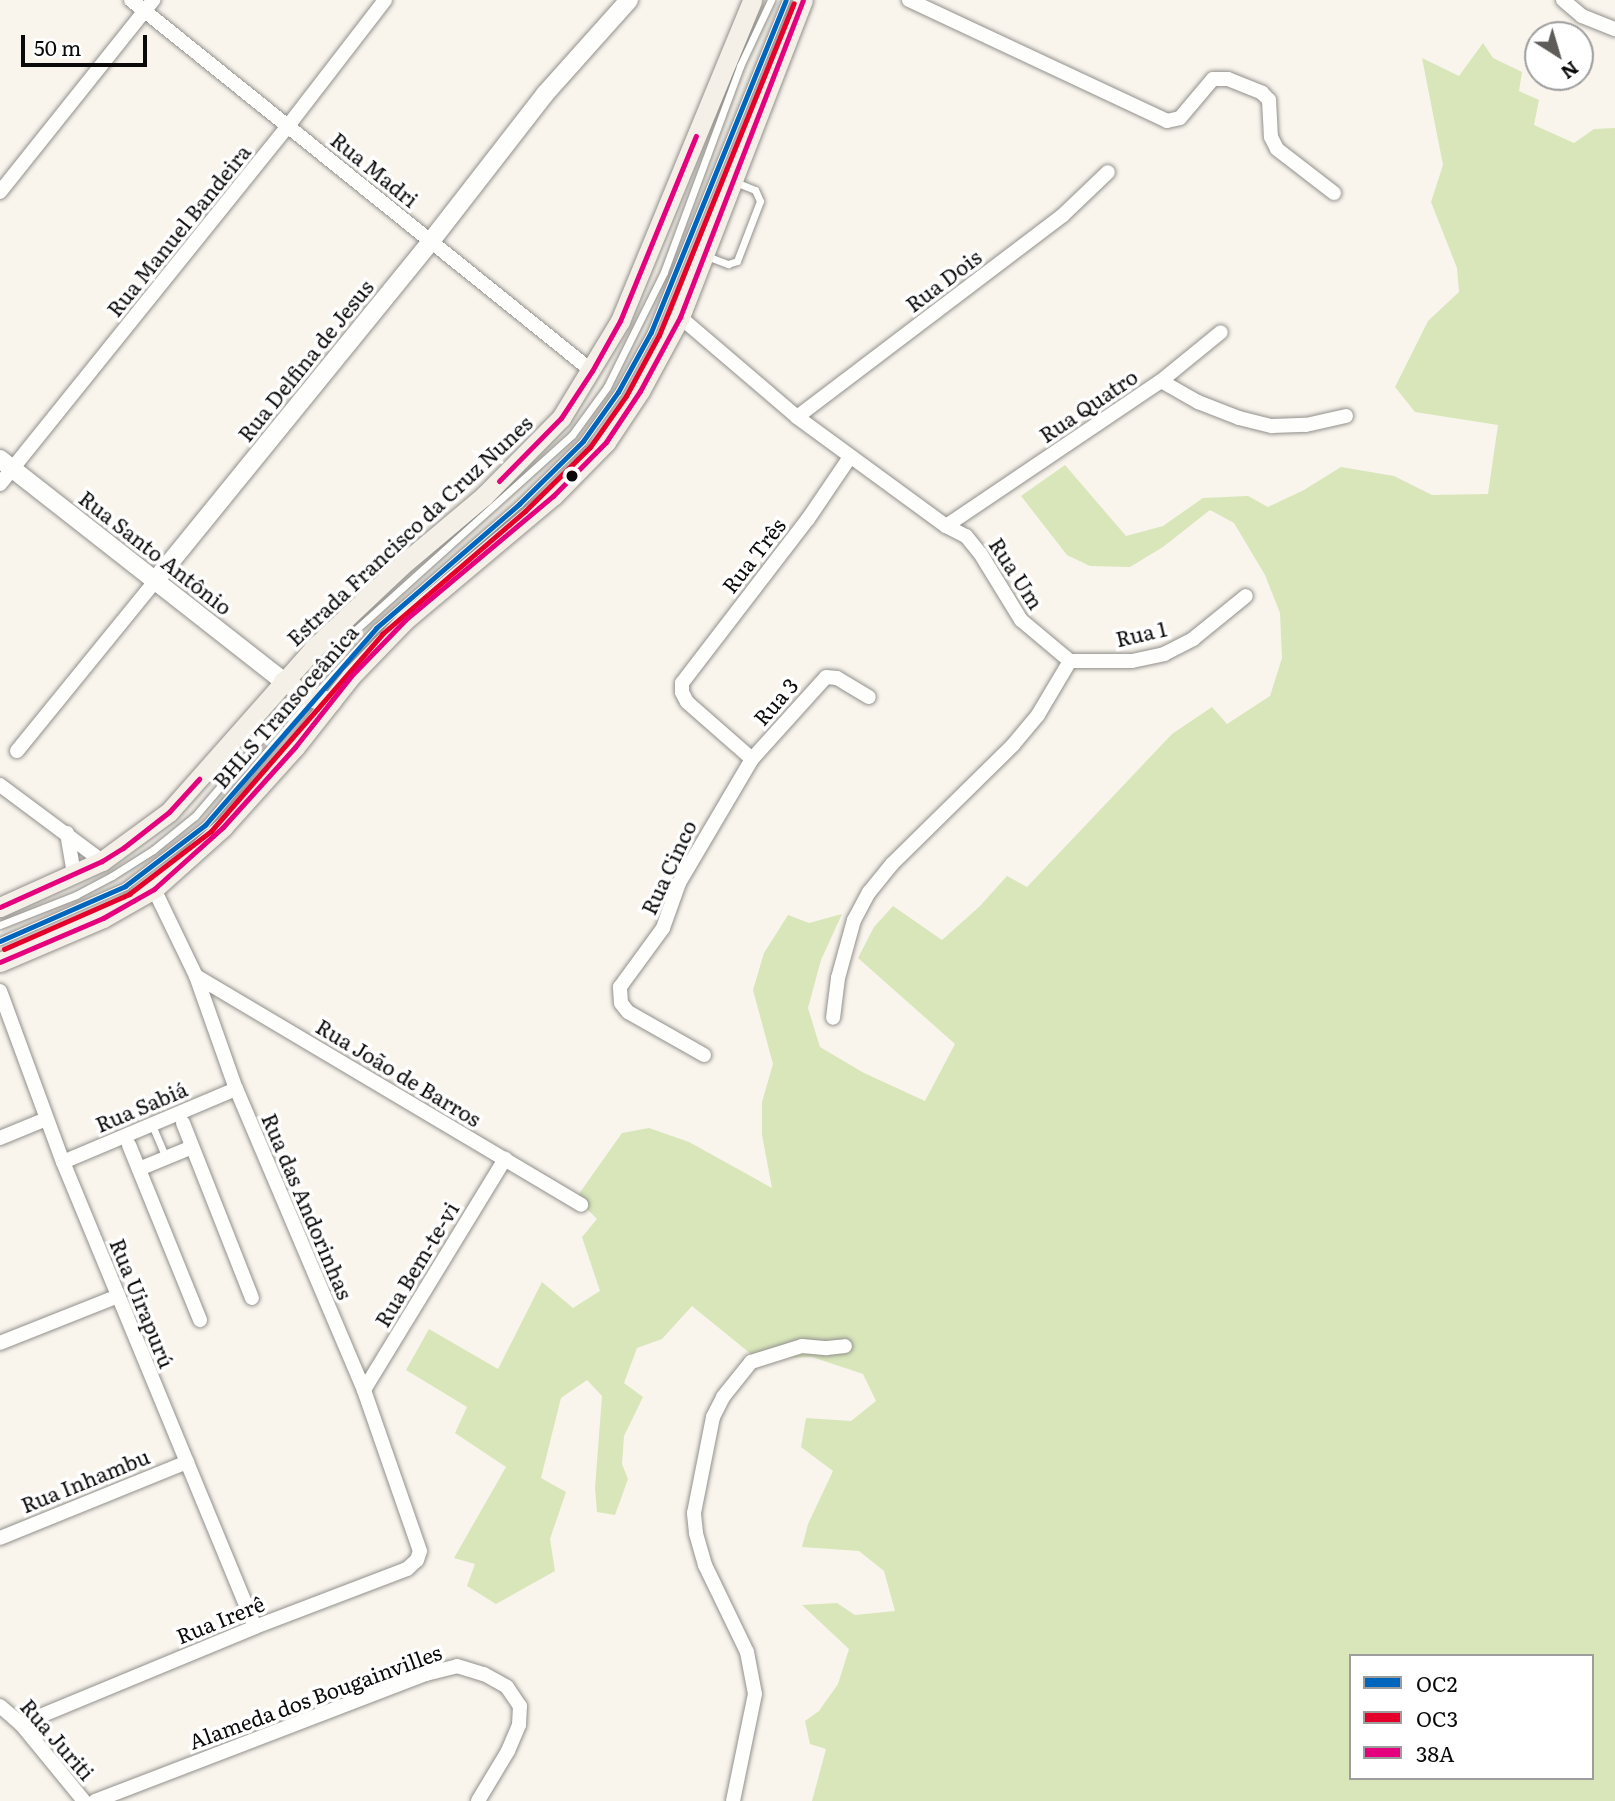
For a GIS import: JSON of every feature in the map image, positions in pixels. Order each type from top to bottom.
[{"type":"main road","name":"Estrada Francisco da Cruz Nunes","points":[[0,907],[102,861],[169,812],[298,690],[402,565],[484,496],[561,418],[592,372],[621,321],[752,0]]},
{"type":"main road","points":[[0,962],[103,918],[154,889],[223,827],[405,620],[553,496],[606,442],[640,391],[680,317],[803,0]]},
{"type":"main road","points":[[298,690],[332,701]]},
{"type":"street","name":"Rua Madri","points":[[131,0],[149,5],[288,126],[592,372]]},
{"type":"street","name":"Rua Manuel Bandeira","points":[[0,484],[6,464],[288,126],[385,0]]},
{"type":"street","name":"Rua Delfina de Jesus","points":[[17,751],[431,241],[544,94],[629,0]]},
{"type":"street","points":[[909,0],[1167,121],[1180,118],[1213,79],[1228,79],[1262,93],[1269,100],[1271,137],[1277,149],[1334,193]]},
{"type":"street","points":[[1563,0],[1582,16],[1615,29]]},
{"type":"street","points":[[0,191],[149,5]]},
{"type":"street","name":"Rua Dois","points":[[797,417],[1063,215],[1108,172]]},
{"type":"street","name":"Rua Um","points":[[680,317],[797,417],[850,457],[896,486],[946,526],[966,536],[981,553],[1021,620],[1070,661]]},
{"type":"street","points":[[1161,381],[1221,332]]},
{"type":"street","name":"Rua Quatro","points":[[946,526],[1161,381],[1198,402],[1239,418],[1272,426],[1306,425],[1346,416]]},
{"type":"street","name":"Rua Três","points":[[752,759],[687,702],[682,692],[685,677],[808,519],[850,457]]},
{"type":"street","name":"Rua Santo Antônio","points":[[6,464],[298,690]]},
{"type":"street","name":"Rua 1","points":[[1070,661],[1132,661],[1164,654],[1193,639],[1246,596]]},
{"type":"street","points":[[833,1018],[838,978],[854,920],[869,892],[892,864],[1013,745],[1038,715],[1070,661]]},
{"type":"street","name":"Rua 3","points":[[752,759],[826,677],[837,678],[869,697]]},
{"type":"street","name":"Rua Cinco","points":[[704,1055],[628,1012],[619,995],[625,978],[663,928],[679,883],[711,824],[752,759]]},
{"type":"street","points":[[0,785],[102,861]]},
{"type":"street","points":[[67,833],[74,874]]},
{"type":"street","name":"Rua das Andorinhas","points":[[154,889],[196,976],[236,1089],[364,1390],[419,1542]]},
{"type":"street","name":"Rua João de Barros","points":[[196,976],[581,1205]]},
{"type":"street","name":"Rua Uirapurú","points":[[0,991],[63,1163],[255,1627]]},
{"type":"street","name":"Rua Sabiá","points":[[63,1163],[236,1089]]},
{"type":"street","points":[[0,1138],[46,1119]]},
{"type":"street","points":[[183,1123],[253,1298]]},
{"type":"street","points":[[129,1145],[200,1320]]},
{"type":"street","points":[[139,1170],[192,1147]]},
{"type":"street","name":"Rua Bem-te-vi","points":[[364,1390],[505,1159]]},
{"type":"street","points":[[0,1343],[118,1296]]},
{"type":"street","points":[[733,1801],[755,1694],[747,1652],[705,1564],[696,1533],[694,1513],[713,1417],[723,1397],[751,1362],[802,1346],[845,1346]]},
{"type":"street","name":"Rua Inhambu","points":[[0,1538],[187,1462]]},
{"type":"street","name":"Rua Irerê","points":[[21,1724],[255,1627],[407,1569],[417,1560],[419,1542]]},
{"type":"street","name":"Alameda dos Bougainvilles","points":[[95,1801],[426,1674],[457,1667],[484,1674],[507,1687],[520,1706],[519,1725],[508,1751],[478,1801]]},
{"type":"street","name":"Rua Juriti","points":[[0,1706],[21,1724],[84,1801]]},
{"type":"lane","name":"BHLS Transoceânica","points":[[0,925],[76,895],[153,850],[195,816],[233,774],[298,690],[351,634],[572,435],[607,387],[664,272],[740,66],[771,0]]},
{"type":"lane","name":"BHLS Transoceânica","points":[[0,941],[125,886],[205,825],[298,690],[386,620],[519,504],[583,441],[618,392],[651,332],[786,0]]},
{"type":"lane","points":[[703,255],[733,264],[746,237],[759,195],[755,190],[732,180]]},
{"type":"lane","points":[[152,1124],[166,1158]]},
{"type":"green space","points":[[1483,43],[1493,58],[1522,72],[1519,91],[1539,100],[1534,125],[1574,143],[1594,129],[1615,128],[1615,1801],[812,1801],[826,1749],[810,1744],[805,1721],[819,1711],[838,1684],[849,1649],[802,1605],[837,1603],[855,1615],[895,1611],[884,1571],[859,1551],[802,1547],[808,1524],[833,1471],[801,1447],[806,1418],[851,1421],[876,1401],[863,1374],[812,1357],[757,1359],[692,1306],[662,1339],[637,1348],[624,1383],[643,1397],[624,1436],[622,1464],[628,1479],[615,1515],[597,1512],[595,1488],[602,1396],[587,1380],[561,1398],[541,1478],[566,1492],[550,1539],[555,1571],[496,1604],[467,1586],[475,1564],[454,1558],[506,1467],[455,1433],[467,1407],[406,1370],[429,1329],[498,1369],[542,1282],[573,1308],[600,1291],[582,1237],[597,1219],[576,1198],[622,1133],[649,1128],[689,1142],[772,1188],[762,1135],[762,1102],[773,1064],[753,990],[764,953],[788,915],[809,923],[842,914],[821,960],[808,1008],[820,1047],[864,1073],[925,1101],[955,1044],[858,958],[874,927],[893,906],[942,940],[980,906],[1007,876],[1027,887],[1172,734],[1212,707],[1227,724],[1270,696],[1282,658],[1280,613],[1265,575],[1234,523],[1210,510],[1163,547],[1130,567],[1090,566],[1067,555],[1021,496],[1065,465],[1126,536],[1163,526],[1203,498],[1248,496],[1268,507],[1304,490],[1341,467],[1394,476],[1432,495],[1488,494],[1498,425],[1415,412],[1395,387],[1428,321],[1459,292],[1457,268],[1431,202],[1443,165],[1422,58],[1459,76]]},
{"type":"transit line","name":"OC2","points":[[0,941],[125,886],[205,825],[376,628],[519,504],[583,441],[618,392],[651,332],[786,0]]},
{"type":"transit line","name":"38A","points":[[0,962],[103,918],[154,889],[223,827],[295,747],[351,676],[405,620],[553,496],[606,442],[640,391],[680,317],[803,0]]},
{"type":"transit line","name":"OC3","points":[[4,949],[129,894],[211,831],[382,634],[525,511],[590,447],[626,396],[659,335],[794,3]]},
{"type":"transit line","name":"38A","points":[[499,481],[561,418],[592,371],[620,321],[696,136]]},
{"type":"transit line","name":"38A","points":[[0,907],[102,861],[123,848],[169,812],[199,779]]}]
